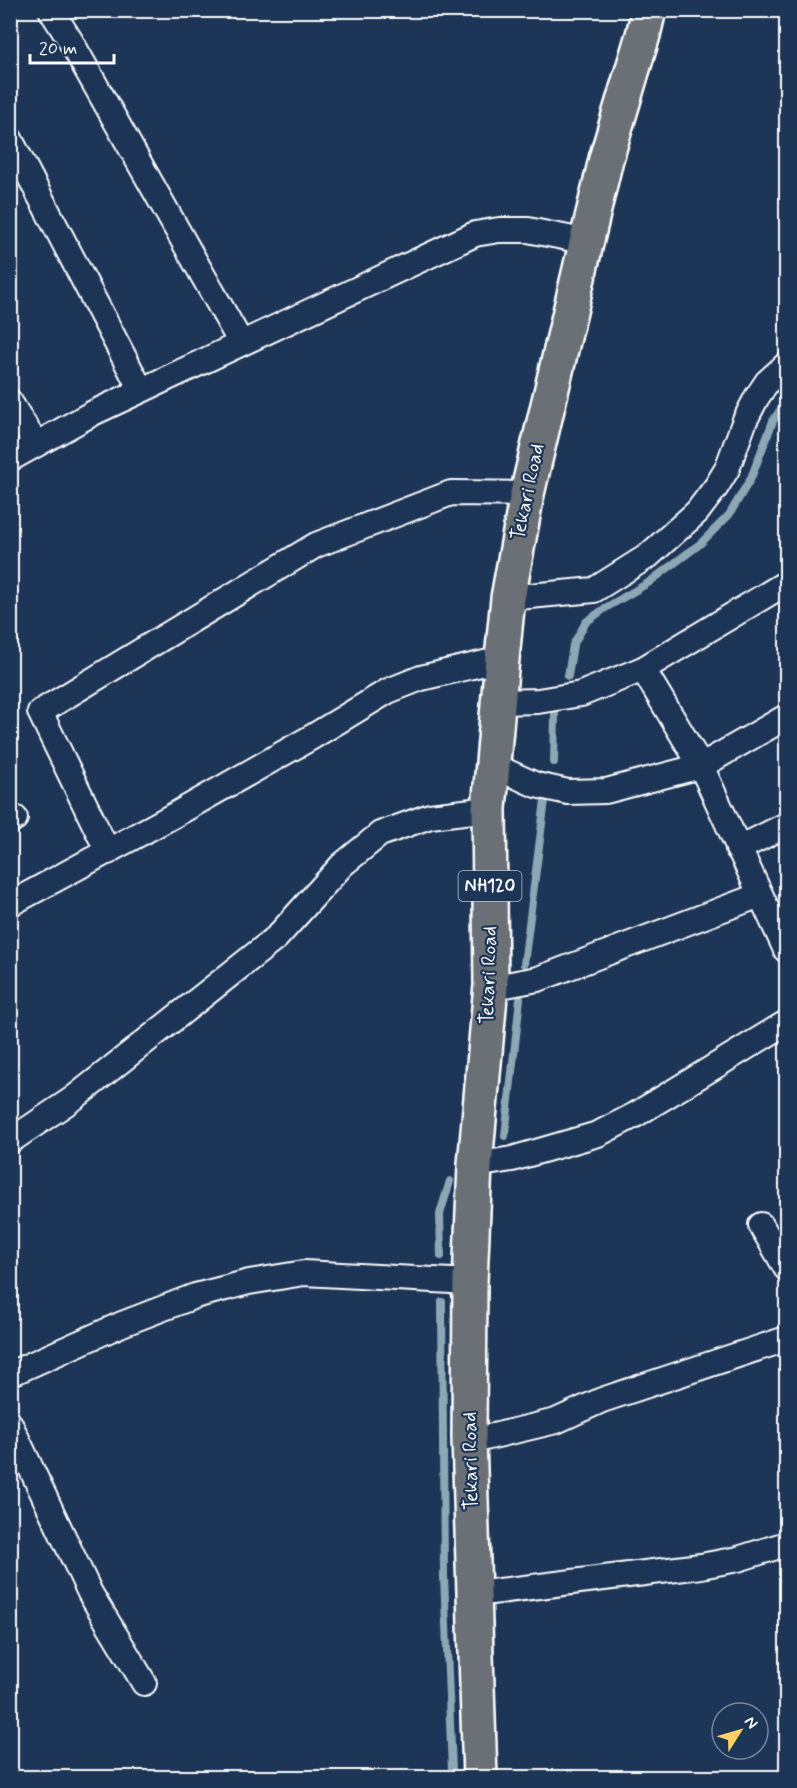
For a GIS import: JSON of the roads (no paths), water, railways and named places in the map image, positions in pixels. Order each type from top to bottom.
[{"type":"highway","name":"Tekari Road","points":[[479,1777],[470,1438],[470,1282],[475,1165],[491,985],[489,809],[502,659],[508,598],[527,494],[606,159],[644,36],[649,10]]},
{"type":"street","points":[[51,10],[241,343]]},
{"type":"street","points":[[10,139],[141,390]]},
{"type":"street","points":[[10,459],[93,412],[475,234],[499,230],[528,230],[588,242]]},
{"type":"street","points":[[508,598],[594,590],[648,556],[697,512],[716,487],[728,468],[745,420],[757,397],[767,382],[786,365]]},
{"type":"street","points":[[10,402],[36,444]]},
{"type":"street","points":[[108,852],[40,712],[316,545],[451,493],[527,494]]},
{"type":"street","points":[[499,702],[538,701],[581,694],[643,669],[786,583]]},
{"type":"street","points":[[10,904],[108,852],[312,737],[388,691],[421,678],[502,659]]},
{"type":"street","points":[[643,669],[701,766],[760,895],[784,936]]},
{"type":"street","points":[[494,765],[536,785],[568,792],[606,791],[701,766],[786,717]]},
{"type":"street","points":[[10,1141],[74,1098],[276,938],[342,865],[380,834],[430,816],[489,809]]},
{"type":"street","points":[[738,849],[786,825]]},
{"type":"street","points":[[491,985],[506,985],[538,979],[760,895]]},
{"type":"street","points":[[475,1165],[512,1160],[598,1134],[634,1115],[786,1023]]},
{"type":"street","points":[[761,1225],[786,1268]]},
{"type":"street","points":[[10,1374],[122,1324],[195,1296],[249,1281],[304,1274],[470,1282]]},
{"type":"street","points":[[470,1438],[485,1438],[556,1421],[602,1400],[786,1339]]},
{"type":"street","points":[[10,1424],[90,1593],[144,1683]]},
{"type":"street","points":[[475,1594],[701,1566],[738,1559],[786,1544]]},
{"type":"waterway","points":[[568,676],[573,645],[586,622],[648,583],[700,544],[729,515],[751,478],[773,421],[786,401]]},
{"type":"waterway","points":[[554,762],[555,714]]},
{"type":"waterway","points":[[524,964],[545,800]]},
{"type":"waterway","points":[[505,1136],[520,999]]},
{"type":"waterway","points":[[441,1256],[440,1214],[450,1181]]},
{"type":"waterway","points":[[442,1302],[444,1576],[452,1770]]}]
